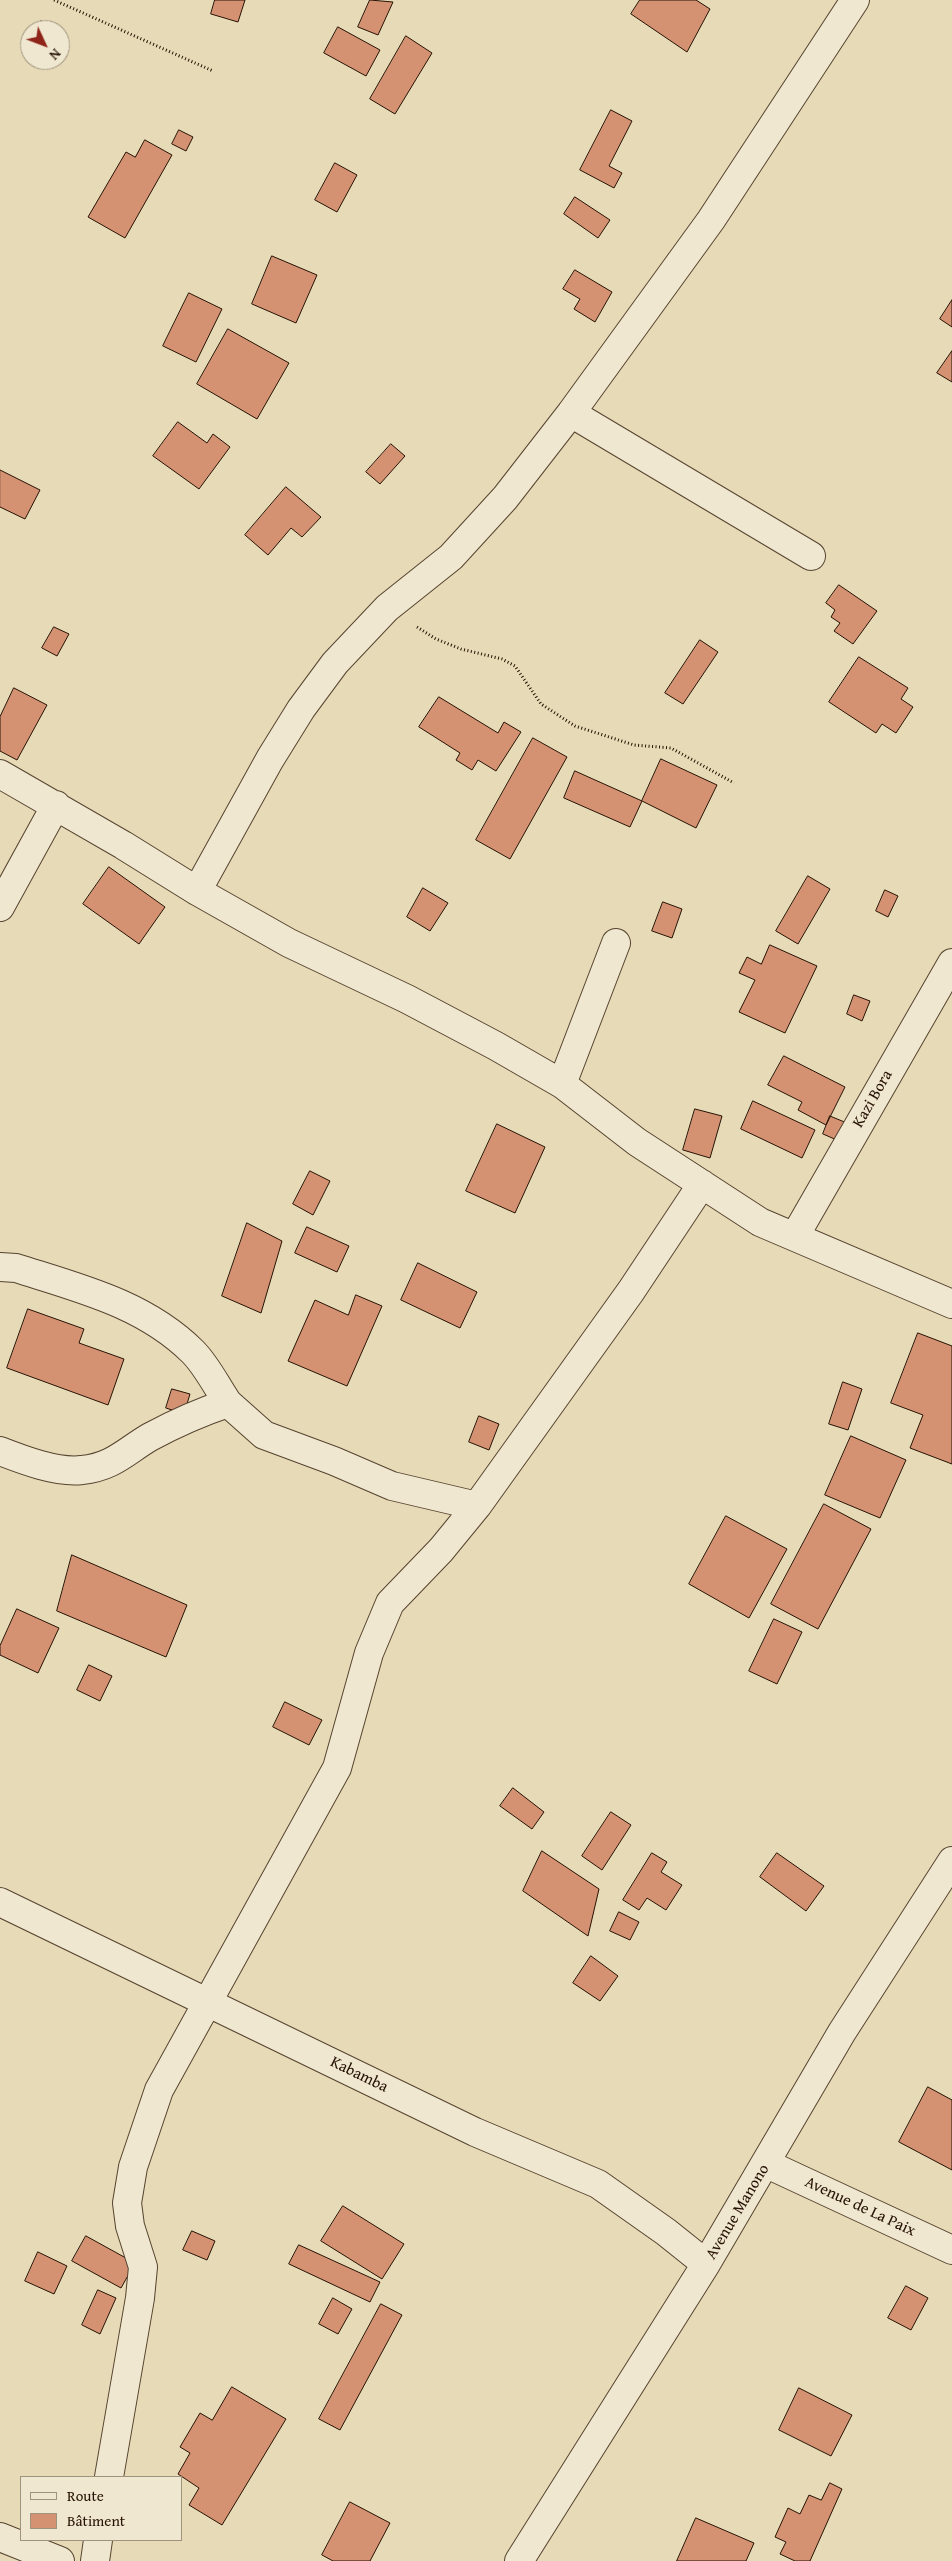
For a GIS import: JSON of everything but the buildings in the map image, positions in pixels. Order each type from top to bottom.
[{"type":"street","points":[[197,891],[226,836],[301,709],[335,663],[387,608],[451,557],[505,498],[571,413],[711,220],[855,0]]},
{"type":"street","points":[[571,413],[810,556]]},
{"type":"street","points":[[0,774],[197,891],[289,943],[407,999],[496,1046],[562,1084],[637,1142],[760,1222],[952,1304]]},
{"type":"street","points":[[0,907],[56,806]]},
{"type":"street","points":[[562,1084],[616,943]]},
{"type":"street","name":"Kazi Bora","points":[[795,1236],[952,963]]},
{"type":"street","points":[[109,2476],[140,2298],[143,2267],[130,2226],[127,2203],[133,2167],[159,2090],[207,2000],[337,1768],[369,1653],[390,1603],[441,1550],[476,1506],[631,1291],[702,1184]]},
{"type":"street","points":[[0,1267],[16,1268],[112,1299],[153,1319],[194,1353],[228,1402],[264,1435],[334,1461],[392,1486],[476,1506]]},
{"type":"street","points":[[0,1451],[35,1465],[81,1470],[117,1460],[148,1438],[189,1417],[228,1402]]},
{"type":"street","name":"Avenue Manono","points":[[519,2561],[706,2264],[767,2164],[842,2032],[952,1861]]},
{"type":"street","name":"Kabamba","points":[[0,1902],[207,2000],[475,2132],[598,2184],[659,2226],[706,2264]]},
{"type":"street","name":"Avenue de La Paix","points":[[767,2164],[952,2250]]},
{"type":"street","points":[[0,2537],[60,2561]]},
{"type":"street","points":[[95,2561],[98,2541]]},
{"type":"path","points":[[54,0],[213,71]]},
{"type":"path","points":[[387,608],[436,639],[461,649],[502,659],[515,666],[541,704],[575,726],[634,745],[671,748],[734,783]]}]
